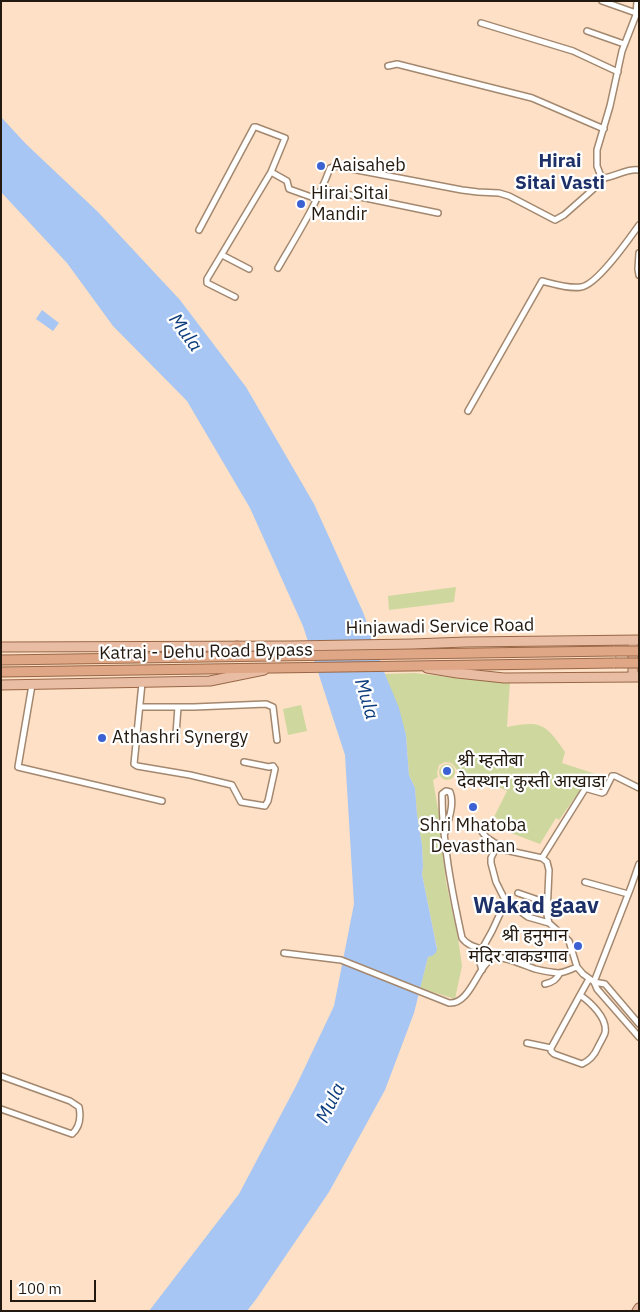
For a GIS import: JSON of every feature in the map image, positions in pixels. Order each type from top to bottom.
[{"type":"highway","points":[[217,657],[236,646]]},
{"type":"highway","name":"Katraj - Dehu Road Bypass","points":[[1,660],[217,657],[291,651],[411,654],[639,651]]},
{"type":"highway","name":"Katraj - Dehu Road Bypass","points":[[1,672],[639,662]]},
{"type":"main road","points":[[622,640],[622,677]]},
{"type":"main road","name":"Hinjawadi Service Road","points":[[1,647],[236,646],[291,651],[466,642],[636,640]]},
{"type":"main road","points":[[414,666],[504,678],[636,677],[636,640]]},
{"type":"main road","points":[[1,685],[210,681],[276,668]]},
{"type":"street","points":[[602,1],[636,12]]},
{"type":"street","points":[[602,176],[597,166],[597,150],[610,106],[624,44],[636,12],[636,1]]},
{"type":"street","points":[[481,23],[573,52],[618,72]]},
{"type":"street","points":[[587,31],[624,44]]},
{"type":"street","points":[[388,66],[396,64],[532,98],[604,129]]},
{"type":"street","points":[[199,230],[254,127],[285,138],[271,172],[206,282],[235,297]]},
{"type":"street","points":[[278,268],[315,204],[330,168],[336,166],[462,190],[500,193],[555,220],[564,215],[598,185],[602,176]]},
{"type":"street","points":[[602,176],[611,177],[632,169],[639,170]]},
{"type":"street","points":[[271,172],[287,181],[289,189],[317,199]]},
{"type":"street","points":[[322,189],[438,213]]},
{"type":"street","points":[[468,411],[542,281],[574,288],[584,287],[619,253],[639,225]]},
{"type":"street","points":[[639,253],[639,276]]},
{"type":"street","points":[[222,255],[249,269]]},
{"type":"street","points":[[142,682],[134,764],[232,785],[241,802],[265,806],[268,801],[275,769],[273,766],[244,762]]},
{"type":"street","points":[[32,685],[18,767],[162,801]]},
{"type":"street","points":[[140,708],[270,704],[272,706],[277,740]]},
{"type":"street","points":[[176,734],[178,708]]},
{"type":"street","points":[[542,858],[585,790],[604,792],[612,776],[639,788]]},
{"type":"street","points":[[445,833],[452,803],[450,792],[442,794],[442,807],[448,864],[464,941],[472,946],[482,948],[496,957],[534,968],[560,973],[577,967]]},
{"type":"street","points":[[480,829],[486,836],[510,852],[542,858],[547,862],[549,870],[547,919],[549,923]]},
{"type":"street","points":[[498,844],[491,862],[496,882],[505,900],[528,917],[549,923],[569,941],[577,967],[591,980],[639,1037]]},
{"type":"street","points":[[551,1048],[580,995],[591,980],[639,864]]},
{"type":"street","points":[[584,882],[628,894]]},
{"type":"street","points":[[518,893],[547,903]]},
{"type":"street","points":[[482,971],[480,963],[482,948],[492,931],[505,900]]},
{"type":"street","points":[[284,953],[341,960],[448,1003],[457,1002],[465,995],[482,971],[496,957]]},
{"type":"street","points":[[545,984],[552,983],[560,973]]},
{"type":"street","points":[[591,980],[605,984],[639,1024]]},
{"type":"street","points":[[551,1048],[554,1054],[582,1064],[596,1053],[605,1030],[597,1010],[580,995]]},
{"type":"street","points":[[527,1043],[551,1048]]},
{"type":"street","points":[[1,1076],[70,1101],[79,1107],[80,1117],[77,1130],[72,1134],[1,1109]]},
{"type":"green space","points":[[456,587],[454,602],[389,610],[388,596]]},
{"type":"green space","points":[[415,673],[510,682],[507,727],[528,724],[542,726],[553,735],[565,752],[562,763],[608,778],[604,788],[586,782],[559,820],[556,818],[540,844],[511,833],[507,823],[494,817],[507,791],[470,774],[460,772],[451,763],[445,762],[439,765],[438,777],[433,780],[439,815],[446,882],[462,966],[455,999],[420,988],[428,957],[437,948],[422,874],[422,845],[415,788],[409,775],[406,735],[385,674]]},
{"type":"green space","points":[[301,705],[307,731],[288,735],[283,709]]},
{"type":"green space","name":"श्री म्हतोबा देवस्थान कुस्ती आखाडा","points":[[447,764],[453,766],[455,772],[453,778],[447,780],[441,778],[439,772],[441,766]]},
{"type":"water","name":"Mula","points":[[1,117],[26,144],[98,212],[180,300],[246,387],[314,504],[363,612],[399,708],[406,735],[409,775],[415,788],[422,845],[422,874],[437,951],[428,957],[414,1013],[385,1090],[329,1192],[247,1311],[149,1311],[239,1194],[297,1084],[334,1006],[354,904],[345,755],[303,626],[250,508],[187,401],[113,326],[67,263],[1,192]]},
{"type":"water","points":[[42,310],[59,323],[53,331],[36,319]]},
{"type":"place","name":"Aaisaheb","points":[[321,166]]},
{"type":"place","name":"Hirai Sitai Mandir","points":[[301,204]]},
{"type":"place","name":"Athashri Synergy","points":[[102,738]]},
{"type":"place","name":"श्री म्हतोबा देवस्थान कुस्ती आखाडा","points":[[447,771]]},
{"type":"place","name":"Shri Mhatoba Devasthan","points":[[473,807]]},
{"type":"place","name":"श्री हनुमान मंदिर वाकडगाव","points":[[578,946]]},
{"type":"district","name":"Hirai Sitai Vasti","points":[[560,173]]},
{"type":"district","name":"Wakad gaav","points":[[536,907]]}]
